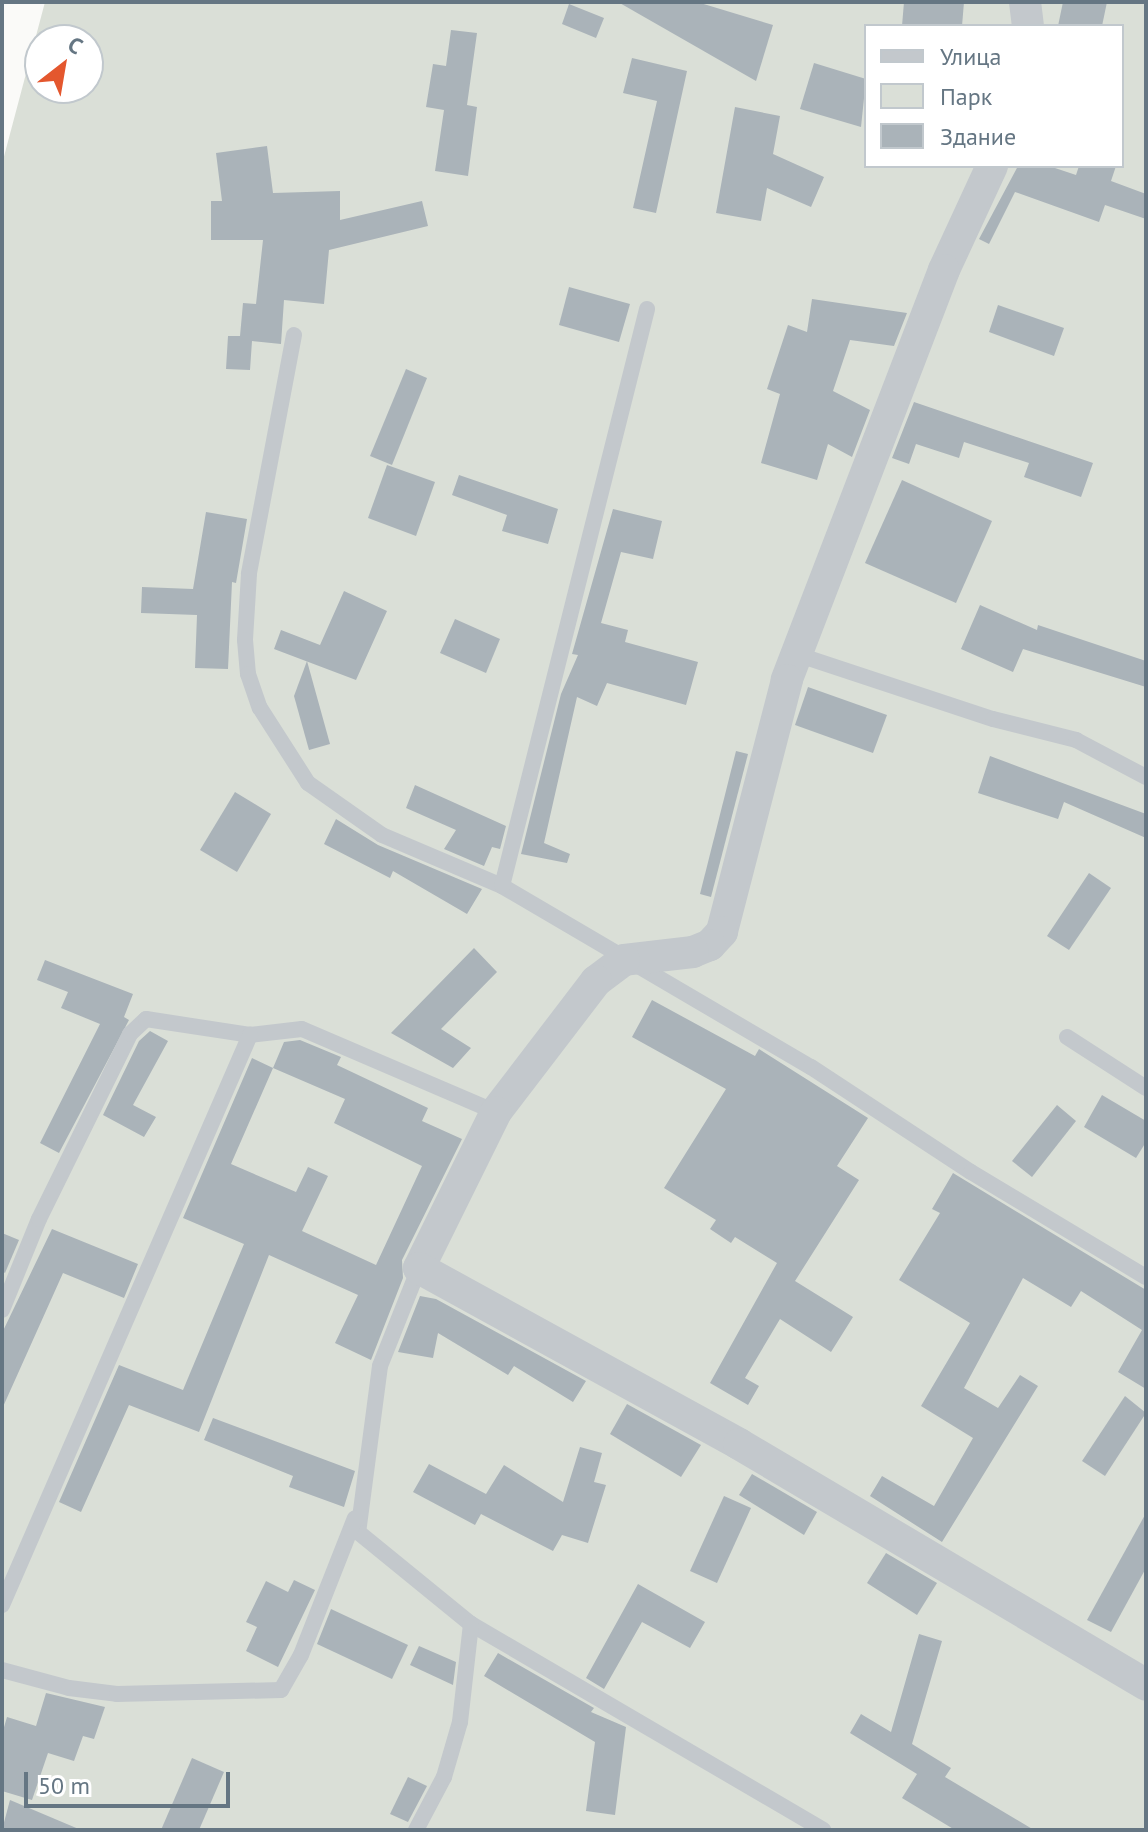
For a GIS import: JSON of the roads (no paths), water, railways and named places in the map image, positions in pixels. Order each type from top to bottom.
[{"type":"street","points":[[1025,2],[1028,24]]},
{"type":"street","points":[[991,168],[944,270],[796,654],[722,932],[710,945],[693,952],[624,960],[596,981],[496,1112],[419,1268],[739,1444],[1146,1685]]},
{"type":"lane","points":[[502,886],[647,309]]},
{"type":"lane","points":[[294,335],[246,596],[246,660],[252,690],[287,757],[308,783],[342,811],[382,835],[502,886],[811,1067],[971,1172],[1146,1277]]},
{"type":"lane","points":[[796,654],[993,719],[1076,740],[1146,777]]},
{"type":"lane","points":[[2,1310],[39,1219],[138,1023],[146,1019],[250,1035],[302,1029],[496,1112]]},
{"type":"lane","points":[[2,1605],[250,1035]]},
{"type":"lane","points":[[1067,1037],[1146,1088]]},
{"type":"lane","points":[[419,1268],[380,1366],[357,1513],[358,1532],[369,1546],[471,1624],[823,1830]]},
{"type":"lane","points":[[2,1670],[69,1688],[117,1694],[281,1690],[301,1655],[357,1513]]},
{"type":"lane","points":[[416,1830],[444,1777],[460,1722],[471,1624]]}]
